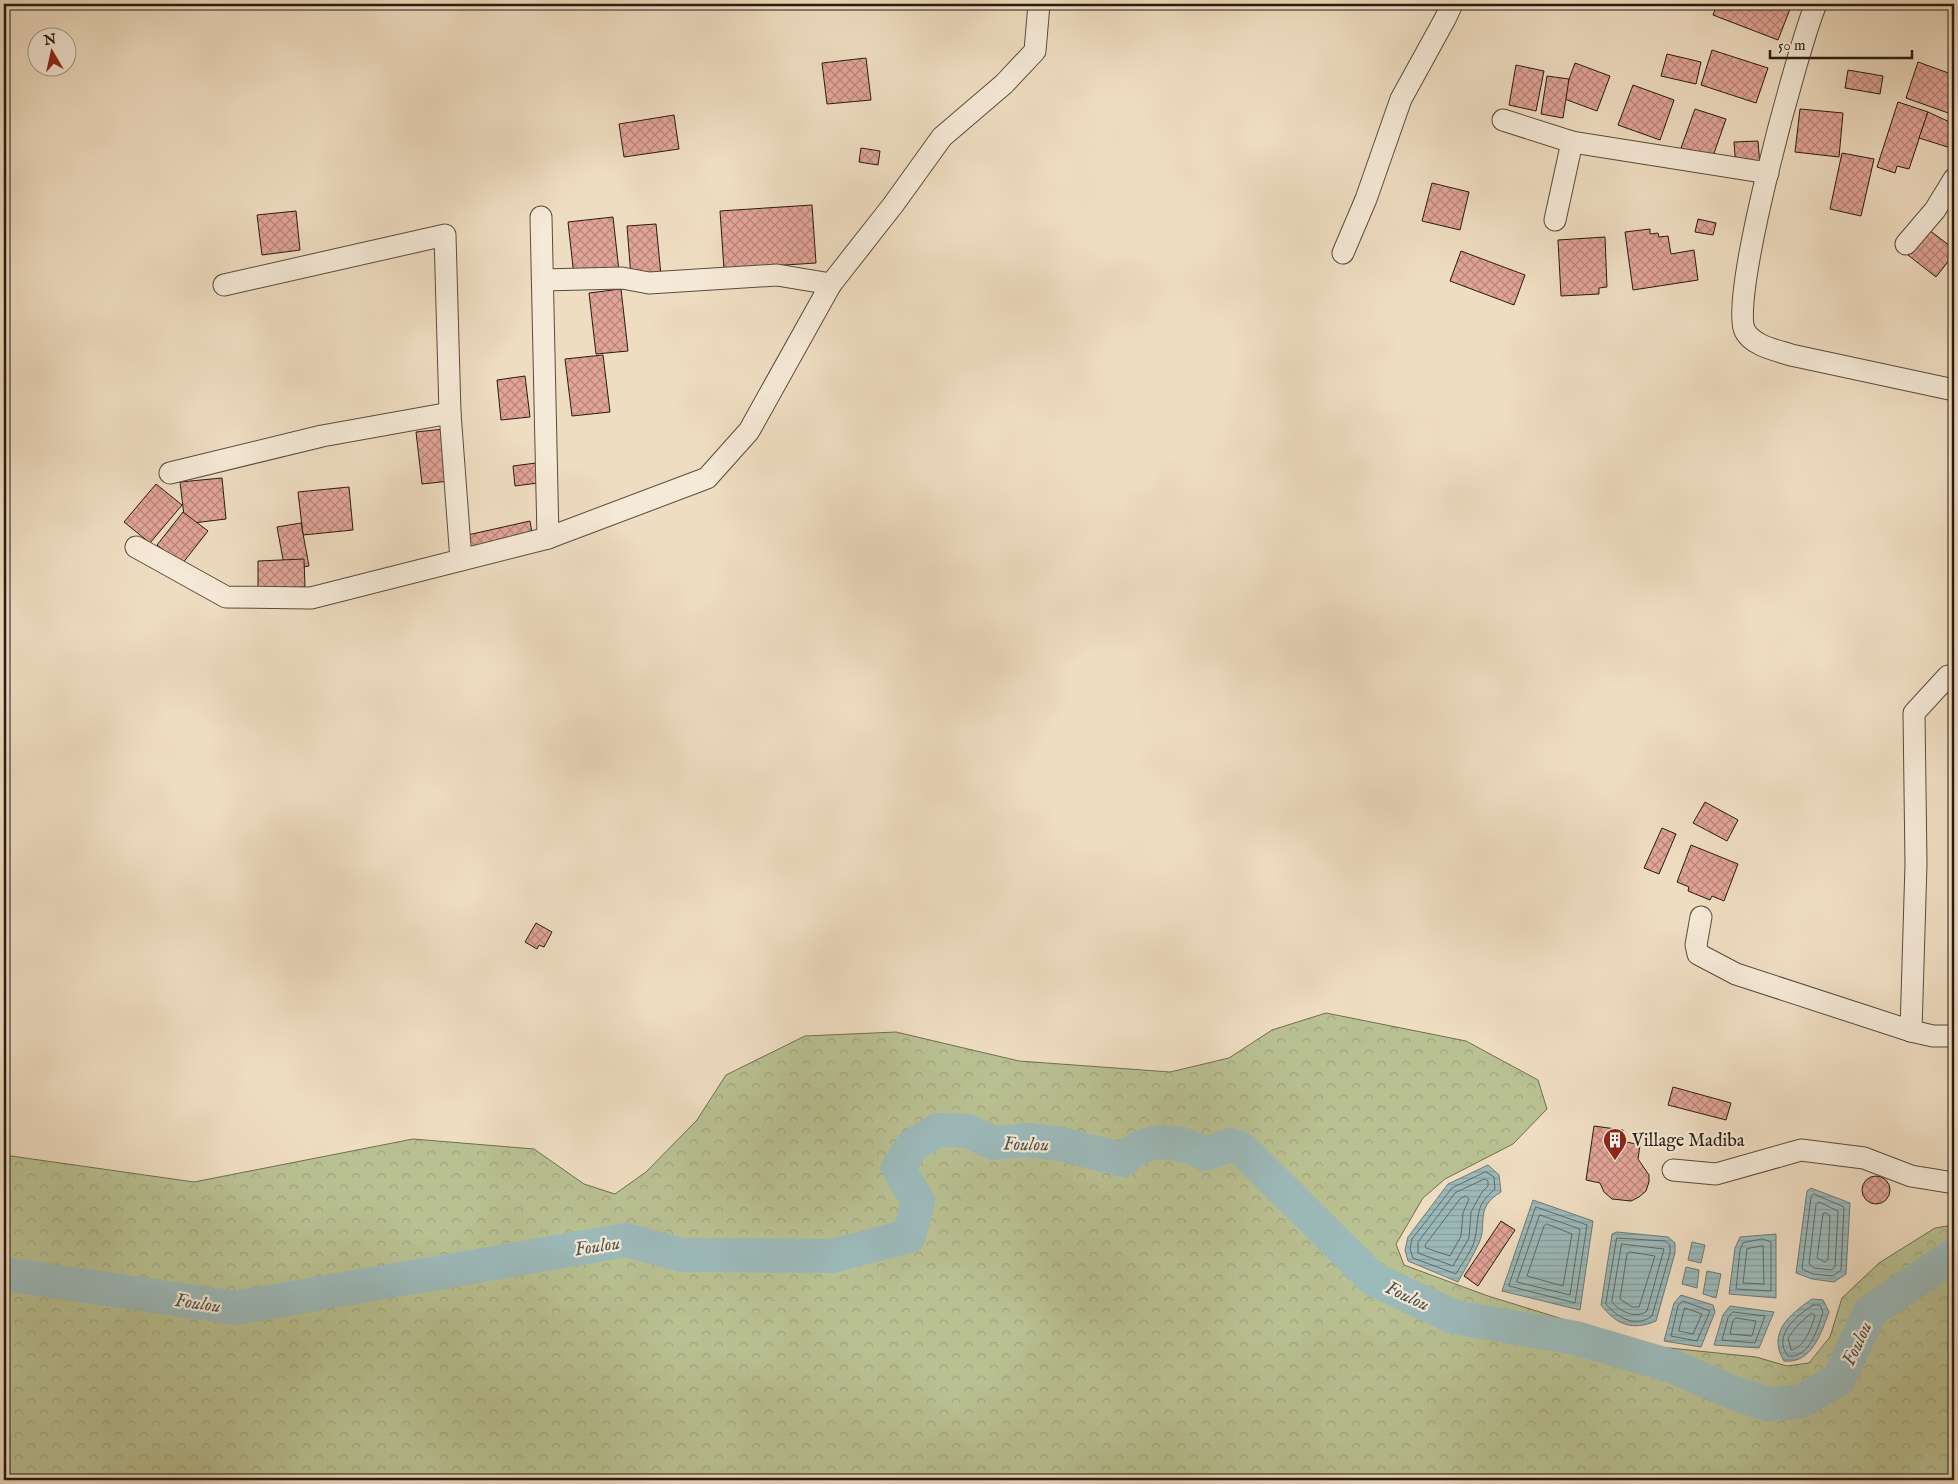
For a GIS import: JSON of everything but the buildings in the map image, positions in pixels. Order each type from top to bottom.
[{"type":"street","points":[[136,547],[226,597],[311,598],[548,538],[707,478],[749,430],[831,284],[893,205],[942,137],[1004,84],[1035,51],[1039,4]]},
{"type":"street","points":[[1342,253],[1366,199],[1401,99],[1452,4]]},
{"type":"street","points":[[1816,4],[1788,94],[1758,211],[1742,320],[1744,330],[1750,338],[1766,347],[1791,355],[1954,390]]},
{"type":"street","points":[[1503,120],[1572,142],[1768,173]]},
{"type":"street","points":[[1555,220],[1572,142]]},
{"type":"street","points":[[1906,244],[1935,210],[1954,179]]},
{"type":"street","points":[[541,217],[548,538]]},
{"type":"street","points":[[224,285],[445,235],[450,413],[461,560]]},
{"type":"street","points":[[543,280],[622,278],[649,283],[777,275],[831,284]]},
{"type":"street","points":[[170,473],[322,436],[450,413]]},
{"type":"street","points":[[1911,1031],[1916,864],[1914,713],[1948,676],[1954,675]]},
{"type":"street","points":[[1701,917],[1696,945],[1698,954],[1708,961],[1736,974],[1911,1031],[1933,1036],[1954,1036]]},
{"type":"street","points":[[1673,1170],[1716,1174],[1801,1150],[1864,1158],[1911,1176],[1954,1183]]},
{"type":"green space","points":[[1326,1013],[1466,1041],[1538,1080],[1547,1109],[1513,1144],[1445,1179],[1423,1198],[1396,1244],[1404,1265],[1488,1296],[1650,1346],[1756,1357],[1787,1366],[1809,1363],[1830,1337],[1842,1298],[1879,1263],[1935,1228],[1954,1225],[1954,1480],[4,1480],[4,1155],[194,1182],[413,1139],[534,1149],[584,1184],[615,1194],[646,1172],[697,1120],[726,1075],[805,1036],[896,1032],[1019,1061],[1170,1072],[1229,1058],[1272,1030]]},
{"type":"water","points":[[1488,1165],[1499,1175],[1501,1192],[1487,1204],[1483,1216],[1479,1243],[1458,1282],[1408,1261],[1405,1250],[1408,1237],[1448,1184]]},
{"type":"water","points":[[1811,1188],[1850,1203],[1846,1274],[1834,1282],[1812,1279],[1796,1273],[1807,1191]]},
{"type":"water","points":[[1533,1200],[1593,1221],[1580,1310],[1502,1291]]},
{"type":"water","points":[[1617,1232],[1668,1237],[1675,1243],[1675,1253],[1656,1321],[1640,1326],[1625,1324],[1613,1317],[1601,1305],[1612,1234]]},
{"type":"water","points":[[1776,1234],[1776,1298],[1729,1294],[1735,1248],[1740,1237]]},
{"type":"water","points":[[1692,1242],[1705,1245],[1701,1263],[1688,1260]]},
{"type":"water","points":[[1686,1267],[1699,1270],[1697,1288],[1682,1284]]},
{"type":"water","points":[[1707,1271],[1721,1274],[1716,1298],[1703,1294]]},
{"type":"water","points":[[1681,1295],[1713,1305],[1715,1312],[1701,1347],[1664,1341],[1674,1303]]},
{"type":"water","points":[[1812,1299],[1823,1300],[1829,1312],[1819,1338],[1802,1358],[1794,1361],[1784,1361],[1779,1351],[1779,1333],[1789,1318]]},
{"type":"water","points":[[1730,1306],[1774,1312],[1759,1348],[1714,1345],[1723,1315]]},
{"type":"waterway","name":"Foulou","points":[[4,1274],[236,1308],[626,1240],[682,1255],[832,1256],[909,1236],[918,1201],[898,1168],[913,1145],[938,1130],[968,1131],[993,1143],[1027,1140],[1061,1144],[1123,1160],[1137,1149],[1155,1143],[1173,1143],[1190,1147],[1205,1154],[1231,1145],[1242,1149],[1373,1279],[1454,1317],[1576,1338],[1674,1367],[1734,1393],[1770,1405],[1802,1401],[1839,1379],[1870,1312],[1954,1255]]},
{"type":"place","name":"Village Madiba","points":[[1615,1161]]}]
